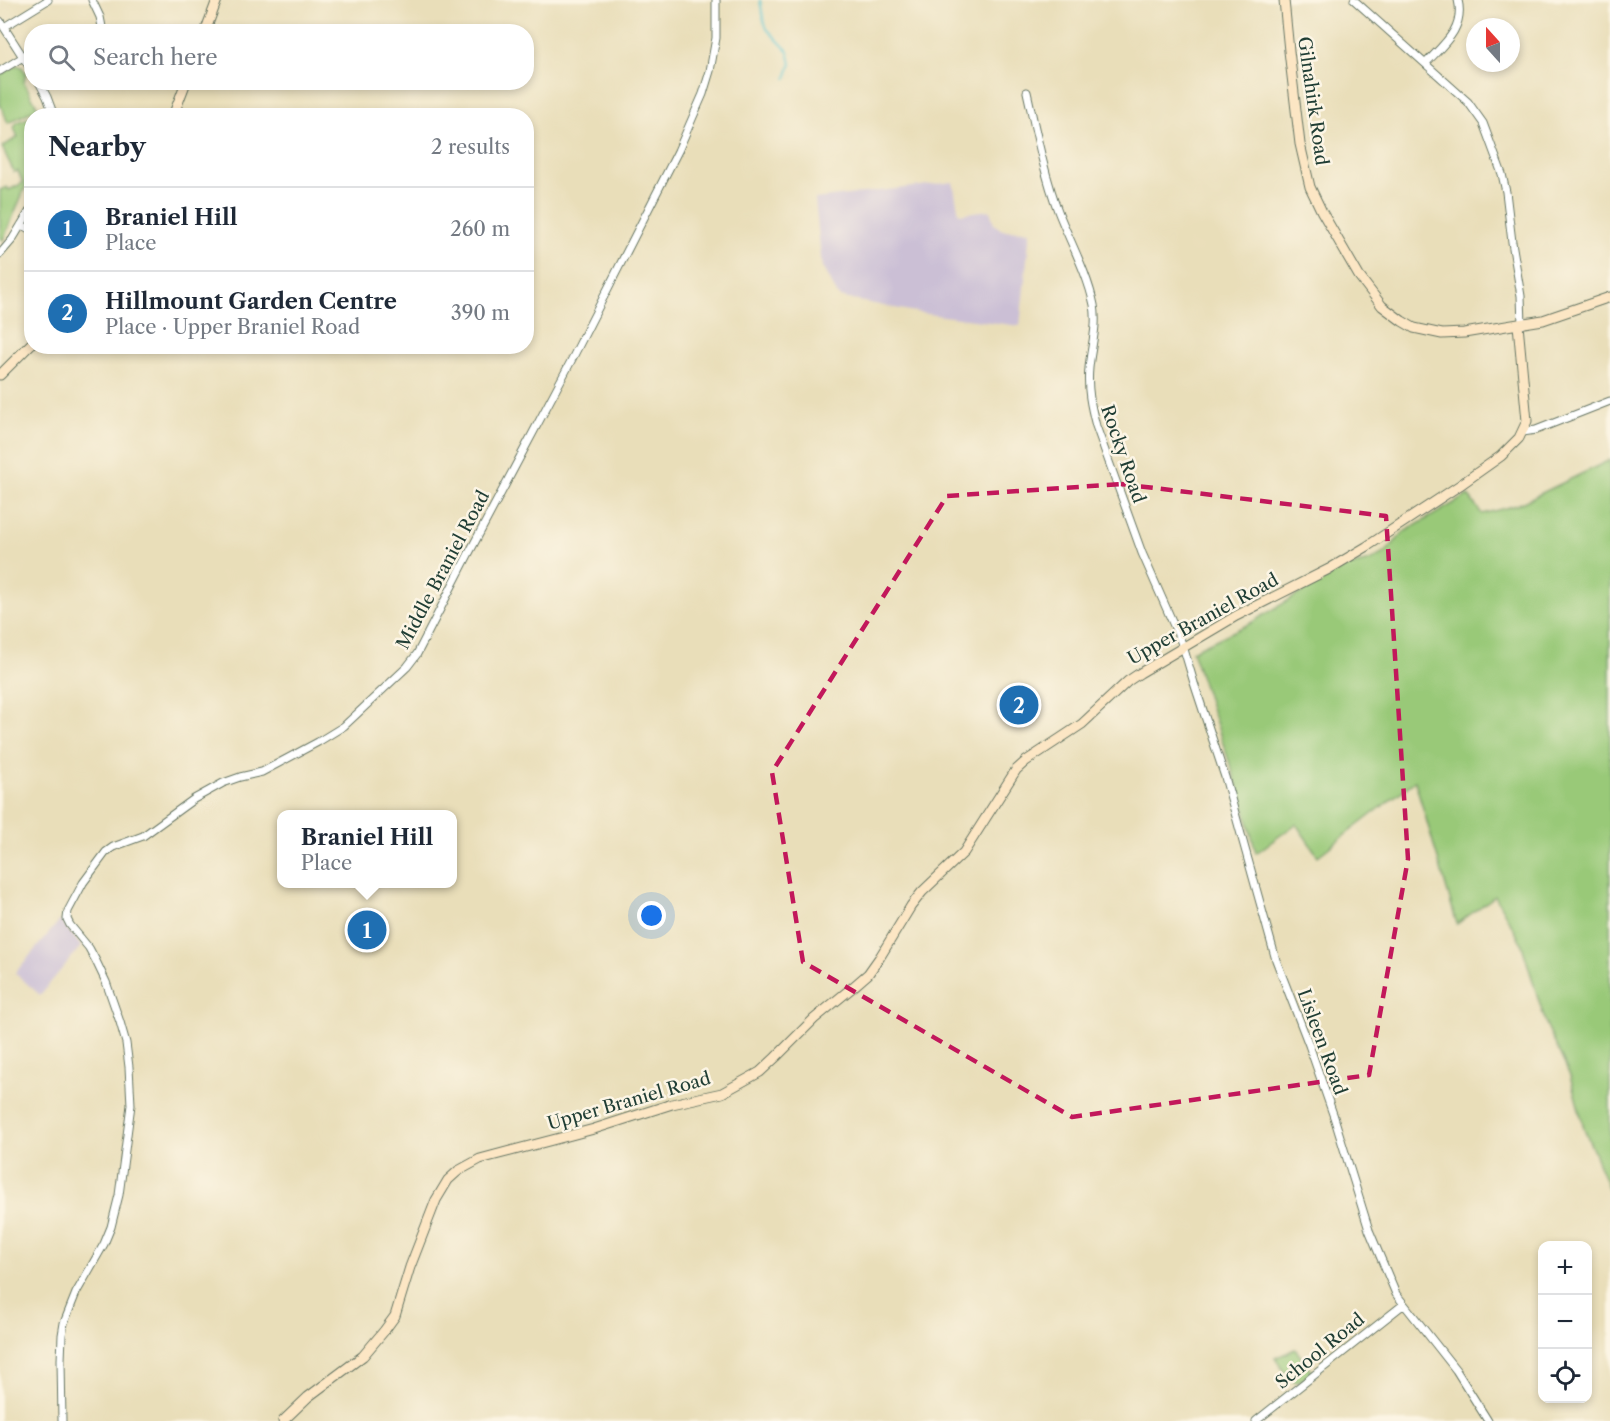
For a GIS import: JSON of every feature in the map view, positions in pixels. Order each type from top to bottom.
[{"type":"street","points":[[0,71],[23,57],[2,24],[48,0]]},
{"type":"street","points":[[92,0],[101,24]]},
{"type":"street","points":[[208,24],[217,0]]},
{"type":"street","name":"Middle Braniel Road","points":[[62,1421],[61,1360],[64,1323],[76,1293],[104,1244],[116,1211],[131,1105],[126,1043],[120,1022],[96,961],[67,919],[68,910],[83,883],[106,852],[113,847],[143,836],[194,799],[223,783],[262,772],[344,726],[407,667],[417,654],[678,151],[703,94],[710,71],[716,38],[716,0]]},
{"type":"street","name":"Gilnahirk Road","points":[[1284,0],[1296,111],[1306,176],[1322,212],[1365,284],[1382,306],[1414,328],[1442,334],[1520,325],[1564,314],[1610,297]]},
{"type":"street","points":[[1354,0],[1468,102],[1483,123],[1502,174],[1506,192],[1521,296],[1520,325],[1527,421],[1523,432],[1536,430],[1610,402]]},
{"type":"street","points":[[1426,63],[1456,29],[1461,12],[1458,0]]},
{"type":"street","points":[[43,90],[51,108]]},
{"type":"street","points":[[176,108],[183,90]]},
{"type":"street","name":"Rocky Road","points":[[1027,92],[1058,211],[1094,306],[1096,327],[1090,356],[1088,383],[1090,407],[1142,553],[1183,646]]},
{"type":"street","points":[[0,254],[24,220]]},
{"type":"street","points":[[0,375],[24,351]]},
{"type":"street","name":"Upper Braniel Road","points":[[283,1421],[308,1397],[363,1356],[395,1316],[410,1266],[436,1200],[448,1180],[458,1171],[480,1159],[594,1129],[672,1104],[722,1093],[760,1072],[813,1018],[868,974],[921,892],[964,852],[1016,770],[1026,761],[1082,724],[1128,681],[1236,616],[1321,574],[1366,547],[1501,456],[1523,432]]},
{"type":"street","name":"Lisleen Road","points":[[1183,646],[1225,777],[1276,960],[1334,1117],[1369,1230],[1396,1294],[1456,1370],[1488,1421]]},
{"type":"street","name":"School Road","points":[[1256,1421],[1404,1304]]},
{"type":"highlighted area","points":[[1121,484],[1386,516],[1408,859],[1369,1075],[1072,1117],[803,962],[772,772],[947,496]]},
{"type":"shaded area","points":[[953,182],[959,214],[990,210],[994,224],[1002,230],[1030,231],[1020,326],[920,313],[839,297],[822,267],[815,199]]},
{"type":"shaded area","points":[[60,920],[81,946],[40,995],[15,973]]},
{"type":"green space","points":[[17,65],[22,67],[24,90],[28,90],[38,108],[24,108],[24,115],[8,123],[0,104],[0,75]]},
{"type":"green space","points":[[24,120],[24,190],[3,240],[0,238],[0,190],[7,187],[9,190],[23,183],[18,171],[14,172],[2,147],[18,137],[14,128],[17,122]]},
{"type":"green space","points":[[1610,460],[1610,1192],[1584,1128],[1570,1076],[1546,1024],[1521,942],[1495,896],[1457,924],[1415,781],[1318,856],[1296,824],[1256,853],[1243,803],[1192,651],[1249,624],[1344,567],[1370,561],[1386,552],[1404,532],[1468,495],[1482,514],[1517,505]]},
{"type":"green space","points":[[1295,1349],[1313,1372],[1299,1382],[1294,1382],[1275,1358]]},
{"type":"waterway","points":[[760,0],[767,29],[788,51],[791,64],[786,78]]},
{"type":"place","name":"Hillmount Garden Centre","points":[[1019,705]]},
{"type":"place","name":"Braniel Hill","points":[[367,930]]}]
